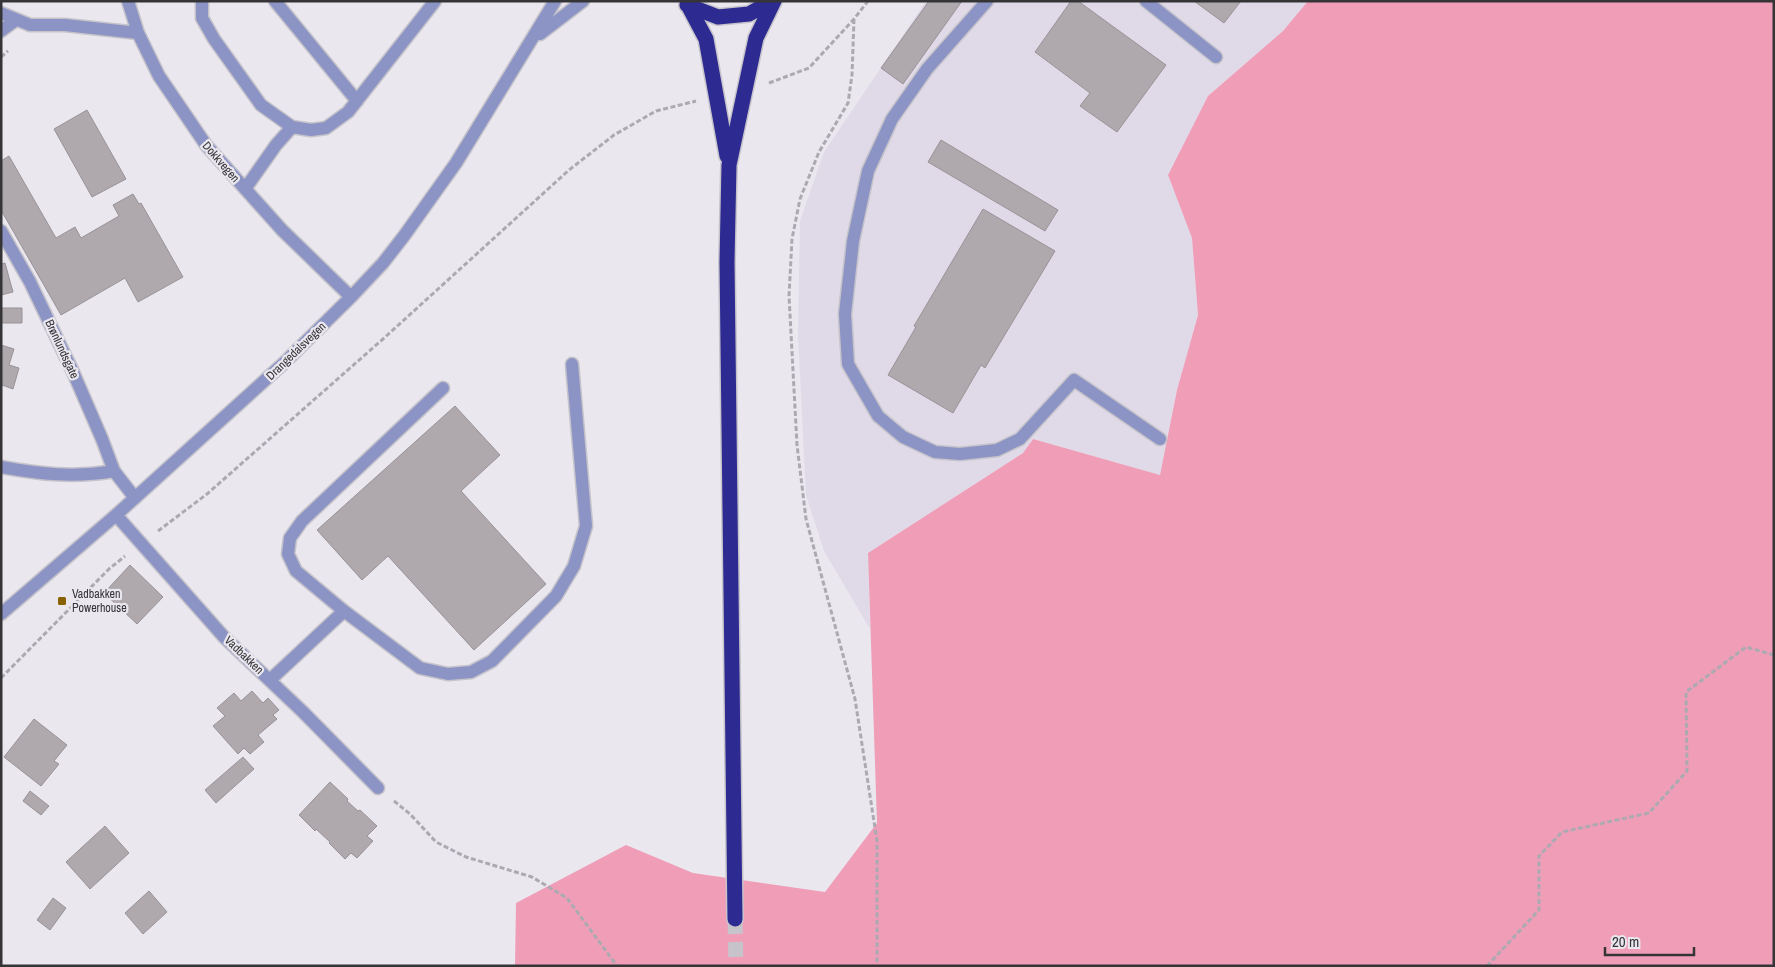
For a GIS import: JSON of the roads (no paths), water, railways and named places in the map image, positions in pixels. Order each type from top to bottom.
[{"type":"highway","points":[[684,3],[718,17],[749,14],[773,1]]},
{"type":"highway","points":[[735,919],[727,262],[729,165],[756,38],[773,1]]},
{"type":"highway","points":[[684,3],[706,39],[729,165]]},
{"type":"street","name":"Dokkvegen","points":[[128,1],[138,33],[159,76],[206,145],[282,230],[351,297]]},
{"type":"street","points":[[202,1],[202,18],[214,39],[261,105],[292,127],[311,130],[326,128],[348,112],[435,1]]},
{"type":"street","points":[[275,1],[357,102]]},
{"type":"street","name":"Drangedalsvegen","points":[[1,614],[116,515],[284,363],[383,263],[451,171],[534,39],[555,1]]},
{"type":"street","name":"Drangedalsvegen","points":[[534,39],[583,1]]},
{"type":"street","points":[[986,1],[927,68],[892,119],[868,171],[853,241],[845,314],[848,364],[878,416],[903,437],[935,452],[960,454],[997,450],[1020,438],[1074,380],[1160,438]]},
{"type":"street","points":[[1146,1],[1216,57]]},
{"type":"street","points":[[1,13],[30,25],[65,25],[138,33]]},
{"type":"street","points":[[1,32],[16,20]]},
{"type":"street","points":[[245,189],[276,145],[292,127]]},
{"type":"street","name":"Brønlundsgate","points":[[1,231],[30,282],[68,363],[102,439],[114,472],[135,498]]},
{"type":"street","points":[[443,388],[302,521],[290,538],[288,554],[296,571],[420,668],[448,674],[471,672],[492,661],[556,596],[574,566],[586,526],[572,364]]},
{"type":"street","points":[[1,467],[41,474],[88,475],[114,472]]},
{"type":"street","name":"Vadbakken","points":[[116,515],[224,637],[270,680],[378,788]]},
{"type":"street","points":[[270,680],[344,610]]},
{"type":"tunnel","points":[[735,919],[736,966]]},
{"type":"place","name":"Vadbakken Powerhouse","points":[[62,601]]}]
